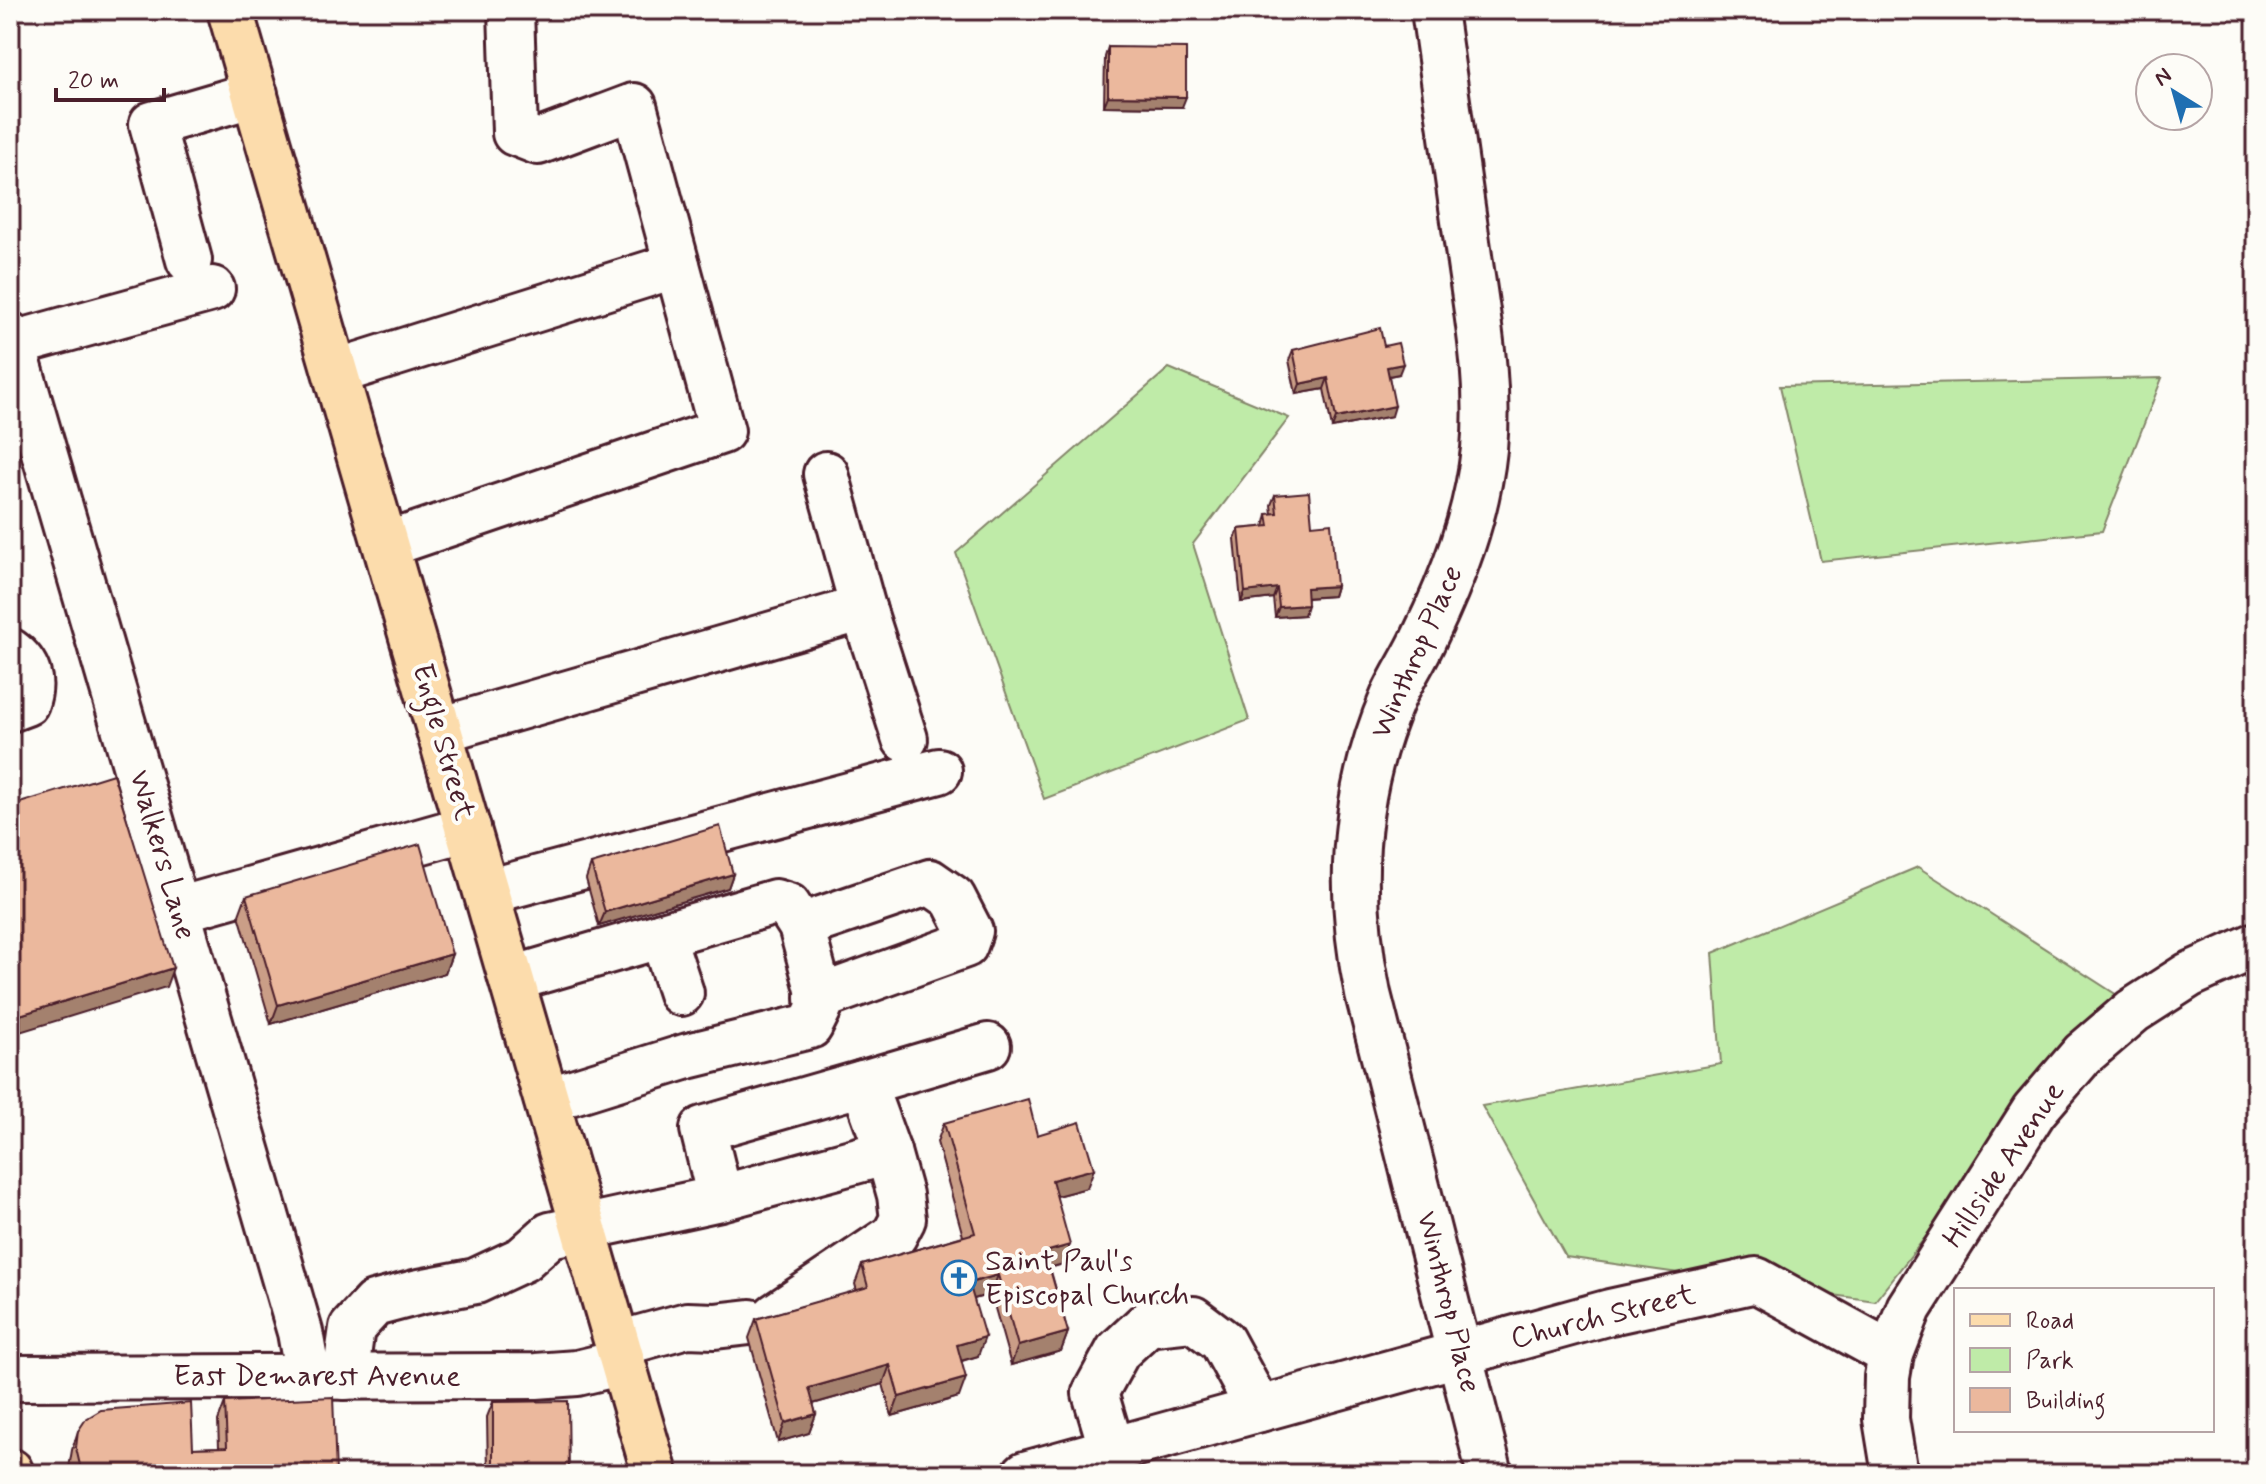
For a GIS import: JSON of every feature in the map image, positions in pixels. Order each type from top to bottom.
[{"type":"main road","name":"Engle Street","points":[[230,10],[655,1474]]},
{"type":"street","points":[[386,545],[722,431],[634,106],[538,142],[515,133],[511,10]]},
{"type":"street","name":"Winthrop Place","points":[[1434,10],[1486,379],[1483,449],[1473,510],[1456,568],[1394,696],[1372,757],[1358,819],[1354,883],[1360,955],[1368,994],[1462,1353],[1490,1474]]},
{"type":"street","points":[[11,340],[201,274],[152,124],[255,94]]},
{"type":"street","points":[[336,372],[677,265]]},
{"type":"street","name":"Walkers Lane","points":[[11,340],[300,1332],[326,1377]]},
{"type":"street","points":[[826,474],[863,608],[905,739]]},
{"type":"street","points":[[440,730],[863,608]]},
{"type":"street","points":[[10,651],[28,671],[30,683],[26,703],[10,709]]},
{"type":"street","points":[[487,892],[939,771]]},
{"type":"street","points":[[178,910],[468,828]]},
{"type":"street","points":[[801,926],[930,882],[953,898],[970,931],[965,945],[818,998]]},
{"type":"street","points":[[512,979],[775,902],[788,906],[801,926],[819,1008],[810,1026],[696,1055],[547,1100]]},
{"type":"street","points":[[662,935],[684,1003],[696,1055]]},
{"type":"street","name":"Hillside Avenue","points":[[1895,1474],[1886,1419],[1891,1354],[1909,1308],[2034,1111],[2083,1054],[2133,1011],[2189,975],[2256,945]]},
{"type":"street","points":[[720,1198],[703,1129],[988,1046]]},
{"type":"street","points":[[326,1377],[352,1328],[374,1304],[476,1281],[523,1259],[550,1235],[720,1198],[888,1152],[863,1083]]},
{"type":"street","name":"East Demarest Avenue","points":[[10,1378],[577,1373],[687,1325],[715,1326],[762,1319],[894,1236],[903,1219],[888,1152]]},
{"type":"street","name":"Church Street","points":[[1025,1474],[1610,1312],[1756,1280],[1891,1354]]},
{"type":"street","points":[[1112,1450],[1095,1393],[1118,1351],[1147,1324],[1193,1319],[1222,1341],[1259,1409]]},
{"type":"green space","points":[[1169,368],[1289,418],[1193,544],[1249,720],[1044,799],[956,553]]},
{"type":"green space","points":[[2162,378],[2102,531],[1821,561],[1780,386]]},
{"type":"green space","points":[[1918,867],[2117,995],[1875,1301],[1566,1257],[1482,1106],[1721,1064],[1713,953]]},
{"type":"building","points":[[1108,47],[1186,48],[1186,97],[1108,96]]},
{"type":"building","points":[[1380,328],[1384,346],[1398,343],[1403,364],[1387,367],[1395,406],[1336,418],[1328,378],[1300,384],[1293,350]]},
{"type":"building","points":[[1309,492],[1312,525],[1331,523],[1336,586],[1306,588],[1307,605],[1279,607],[1277,588],[1245,592],[1239,529],[1269,526],[1267,514],[1277,513],[1275,495]]},
{"type":"building","points":[[113,774],[173,968],[10,1018],[10,806]]},
{"type":"building","points":[[720,826],[733,874],[605,912],[591,864]]},
{"type":"building","points":[[420,844],[452,954],[278,1005],[246,896]]},
{"type":"building","name":"Saint Paul's Episcopal Church","points":[[1028,1099],[1037,1135],[1080,1122],[1094,1169],[1052,1180],[1070,1245],[1045,1252],[1068,1332],[1018,1346],[998,1275],[969,1283],[985,1337],[957,1345],[966,1378],[899,1397],[890,1365],[809,1388],[816,1414],[785,1423],[756,1319],[868,1287],[862,1265],[975,1233],[944,1123]]},
{"type":"building","points":[[333,1397],[336,1474],[82,1474],[76,1448],[78,1431],[86,1419],[101,1410],[191,1403],[193,1448],[227,1447],[225,1402]]},
{"type":"building","points":[[568,1401],[569,1474],[493,1474],[493,1402]]},
{"type":"place","name":"Saint Paul's Episcopal Church","points":[[959,1278]]}]
